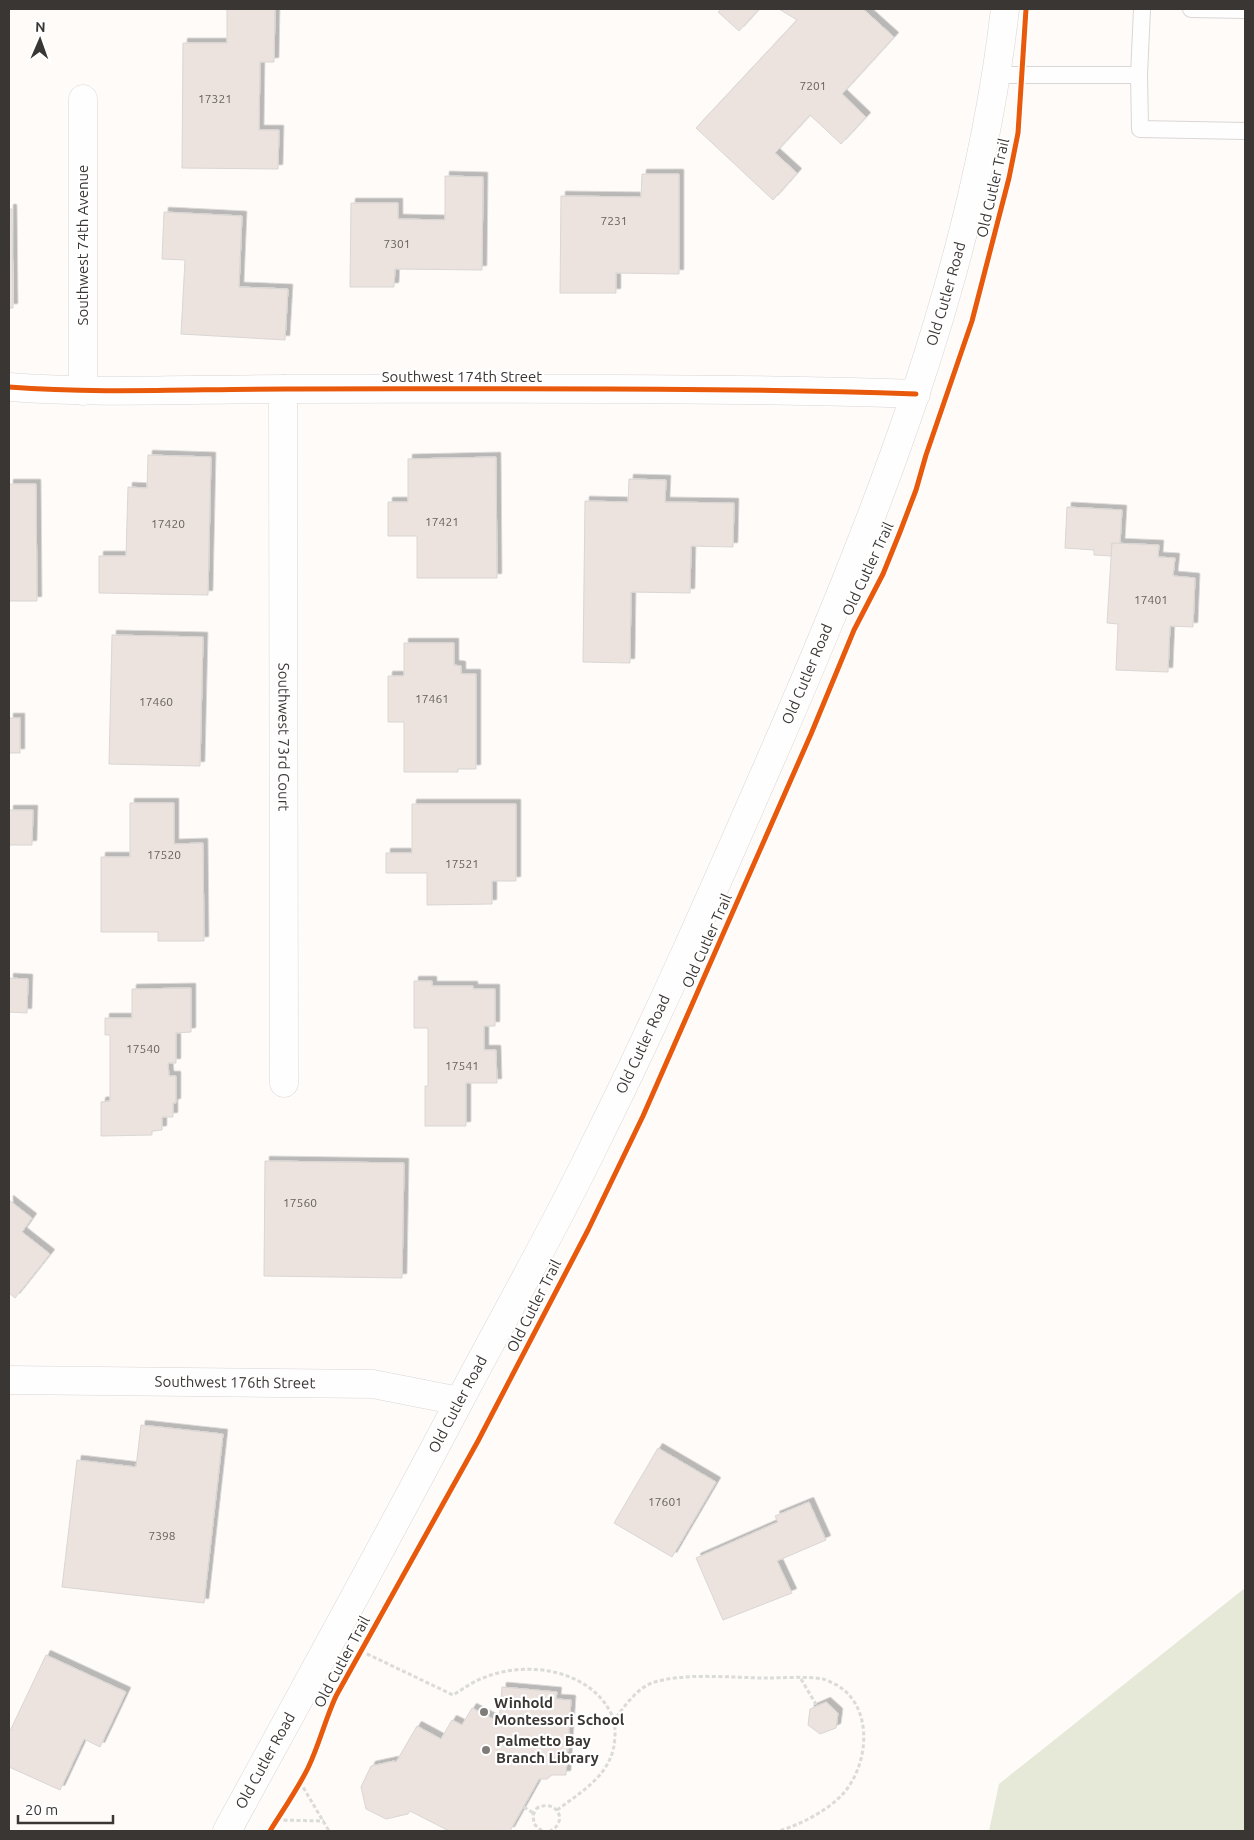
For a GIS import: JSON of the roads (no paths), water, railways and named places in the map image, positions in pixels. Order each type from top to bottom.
[{"type":"street","name":"Old Cutler Road","points":[[227,1831],[413,1492],[459,1401],[592,1151],[730,853],[808,673],[845,584],[916,394],[931,346],[957,256],[975,178],[996,74],[1004,9]]},
{"type":"street","name":"Southwest 74th Avenue","points":[[83,99],[83,391]]},
{"type":"street","name":"Southwest 174th Street","points":[[9,387],[83,391],[283,389],[768,390],[916,394]]},
{"type":"street","name":"Southwest 73rd Court","points":[[283,389],[284,1083]]},
{"type":"street","name":"Southwest 176th Street","points":[[9,1380],[373,1384],[459,1401]]},
{"type":"lane","points":[[1142,9],[1139,75],[1140,129],[1245,131]]},
{"type":"lane","points":[[1191,9],[1245,10]]},
{"type":"lane","points":[[996,74],[1139,75]]},
{"type":"place","name":"Winhold Montessori School","points":[[484,1712]]},
{"type":"place","name":"Palmetto Bay Branch Library","points":[[486,1750]]}]
